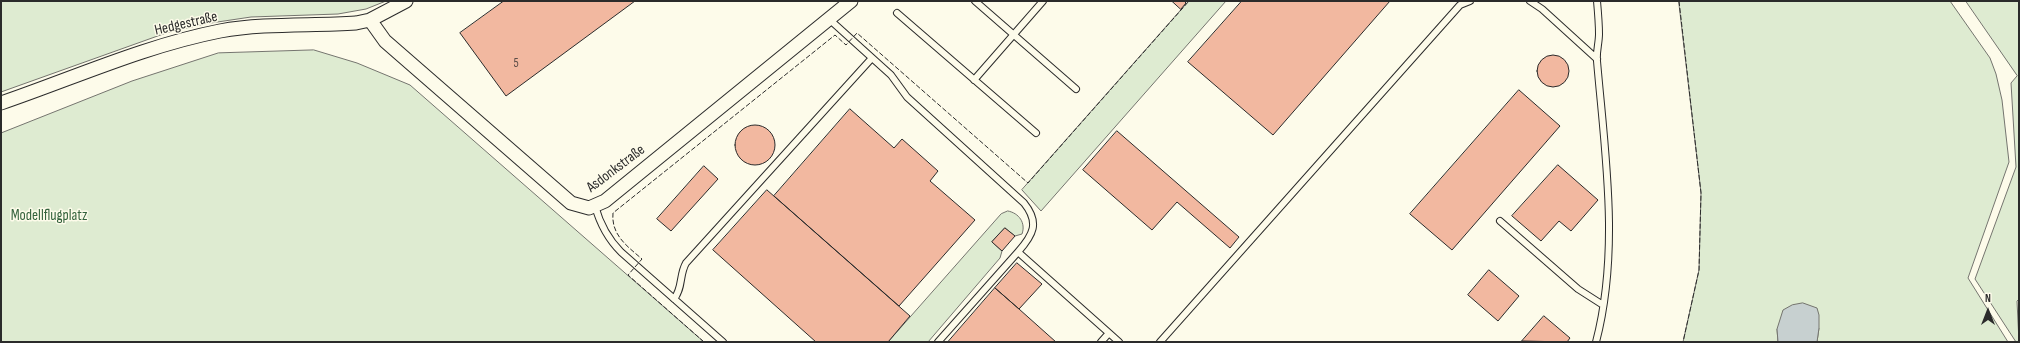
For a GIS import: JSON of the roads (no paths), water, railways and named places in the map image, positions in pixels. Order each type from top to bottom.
[{"type":"street","name":"Hedgestraße","points":[[1,103],[155,47],[220,31],[252,26],[339,24],[370,20],[406,1]]},
{"type":"street","name":"Asdonkstraße","points":[[370,20],[385,41],[571,203],[583,208],[595,206],[604,201],[851,1]]},
{"type":"lane","points":[[975,1],[1076,89]]},
{"type":"lane","points":[[974,80],[1042,1]]},
{"type":"lane","points":[[1160,342],[1460,3],[1470,1]]},
{"type":"lane","points":[[1530,1],[1542,9],[1597,59]]},
{"type":"lane","points":[[1596,342],[1603,305],[1609,244],[1609,198],[1597,59],[1599,34],[1597,1]]},
{"type":"lane","points":[[897,13],[1036,133]]},
{"type":"lane","points":[[829,19],[896,80],[907,97],[1030,210],[1034,228],[1026,242],[938,342]]},
{"type":"lane","points":[[674,299],[681,287],[683,268],[686,263],[872,58]]},
{"type":"lane","points":[[595,206],[600,222],[610,241],[723,342]]},
{"type":"lane","points":[[1500,221],[1578,289],[1603,305]]},
{"type":"lane","points":[[1018,252],[1119,342]]},
{"type":"lane","points":[[1101,342],[1109,333]]},
{"type":"park label","name":"Modellflugplatz","points":[[49,216]]}]
